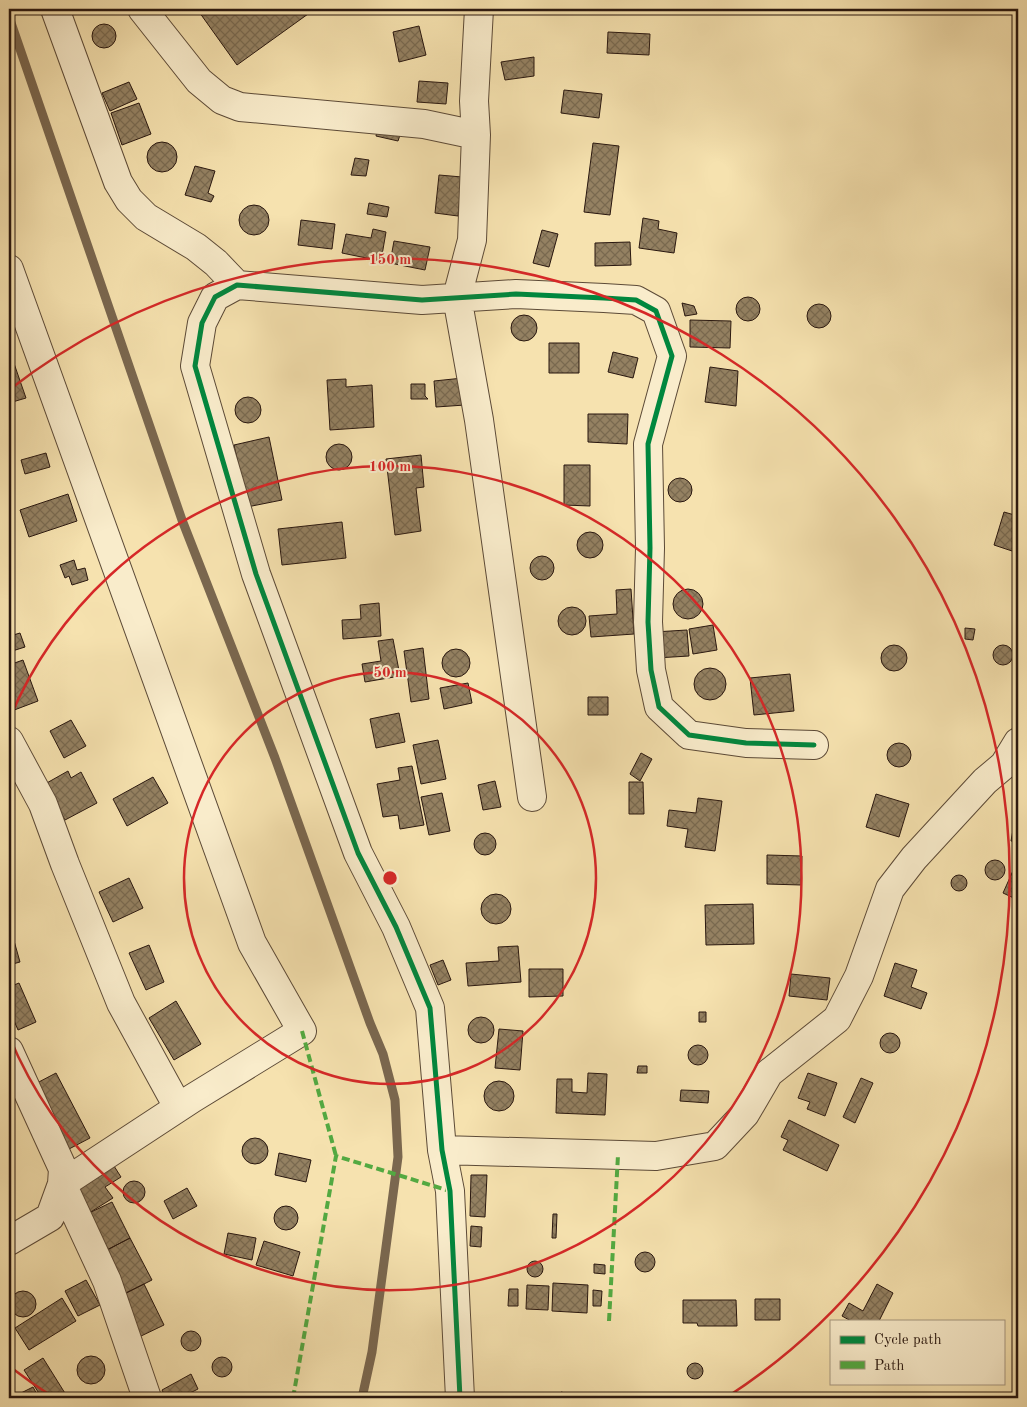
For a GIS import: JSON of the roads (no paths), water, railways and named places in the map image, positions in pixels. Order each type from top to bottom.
[{"type":"street","points":[[54,9],[118,182],[129,200],[146,217],[196,247],[216,263],[237,285]]},
{"type":"street","points":[[142,9],[199,82],[222,100],[231,104],[240,107],[424,124],[476,134]]},
{"type":"street","points":[[479,9],[474,101],[476,134],[472,240],[457,297],[479,420],[532,797]]},
{"type":"street","points":[[9,269],[252,943],[302,1031],[178,1107],[62,1184]]},
{"type":"street","points":[[460,1398],[450,1191],[442,1150],[430,1008],[396,927],[358,853],[256,574],[195,366],[202,323],[215,297],[237,285],[422,300],[516,294],[636,300],[656,311],[672,356],[648,444],[650,548],[648,622],[651,670],[659,707],[689,735],[746,744],[814,745]]},
{"type":"street","points":[[9,742],[42,804],[121,1003],[178,1107]]},
{"type":"street","points":[[442,1150],[656,1156],[715,1146],[745,1114],[769,1073],[837,1019],[859,976],[890,889],[914,858],[985,781],[1004,765],[1018,742]]},
{"type":"street","points":[[9,1051],[63,1169],[62,1184],[50,1217],[9,1242]]},
{"type":"street","points":[[62,1184],[107,1281],[147,1398]]},
{"type":"waterway","points":[[9,17],[182,520],[275,758],[370,1023],[383,1054],[395,1100],[398,1157],[372,1352],[362,1398]]}]
